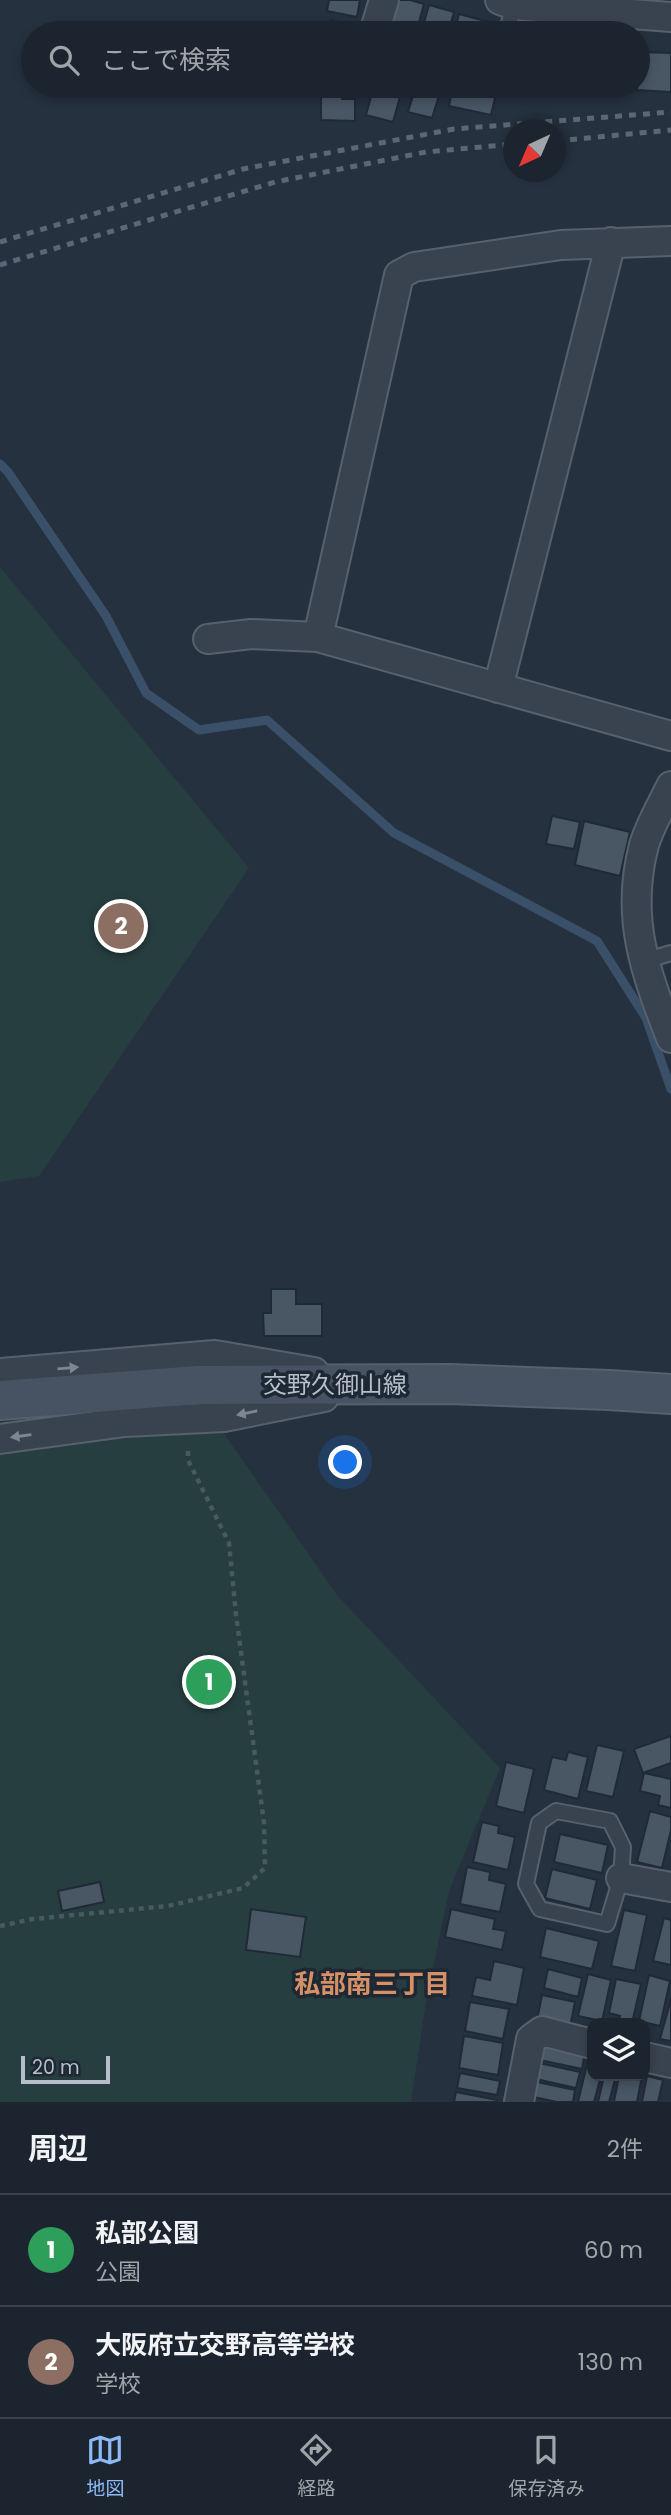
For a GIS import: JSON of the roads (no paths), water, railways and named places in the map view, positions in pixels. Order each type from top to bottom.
[{"type":"main road","name":"交野久御山線","points":[[0,1400],[198,1385],[386,1384],[596,1389],[671,1394]]},
{"type":"street","points":[[378,21],[384,0]]},
{"type":"street","points":[[507,3],[671,17]]},
{"type":"street","points":[[318,636],[399,275],[414,267],[561,245],[671,241]]},
{"type":"street","points":[[498,688],[611,242]]},
{"type":"street","points":[[208,639],[251,634],[318,636],[671,736]]},
{"type":"street","points":[[671,786],[645,843],[635,905],[644,961],[671,1038]]},
{"type":"street","points":[[0,1373],[215,1355],[386,1384]]},
{"type":"street","points":[[0,1439],[125,1422],[224,1418],[386,1384]]},
{"type":"street","points":[[621,1878],[671,1887]]},
{"type":"street","points":[[519,2102],[531,2039],[542,2031],[587,2043]]},
{"type":"street","points":[[650,2058],[671,2063]]},
{"type":"lane","points":[[506,21],[507,3]]},
{"type":"lane","points":[[644,961],[671,953]]},
{"type":"lane","points":[[556,1811],[610,1821],[623,1847],[621,1878],[607,1924],[540,1909],[526,1884],[539,1823],[556,1811]]},
{"type":"waterway","points":[[0,464],[106,616],[146,693],[199,730],[267,720],[394,833],[597,941],[646,1018],[671,1089]]},
{"type":"railway","points":[[0,242],[243,169],[454,129],[671,112]]},
{"type":"railway","points":[[566,140],[671,130]]},
{"type":"railway","points":[[0,265],[275,182],[426,152],[503,145]]},
{"type":"place","name":"大阪府立交野高等学校","points":[[121,926]]},
{"type":"place","name":"私部公園","points":[[209,1682]]},
{"type":"district","name":"私部南三丁目","points":[[372,1984]]}]
